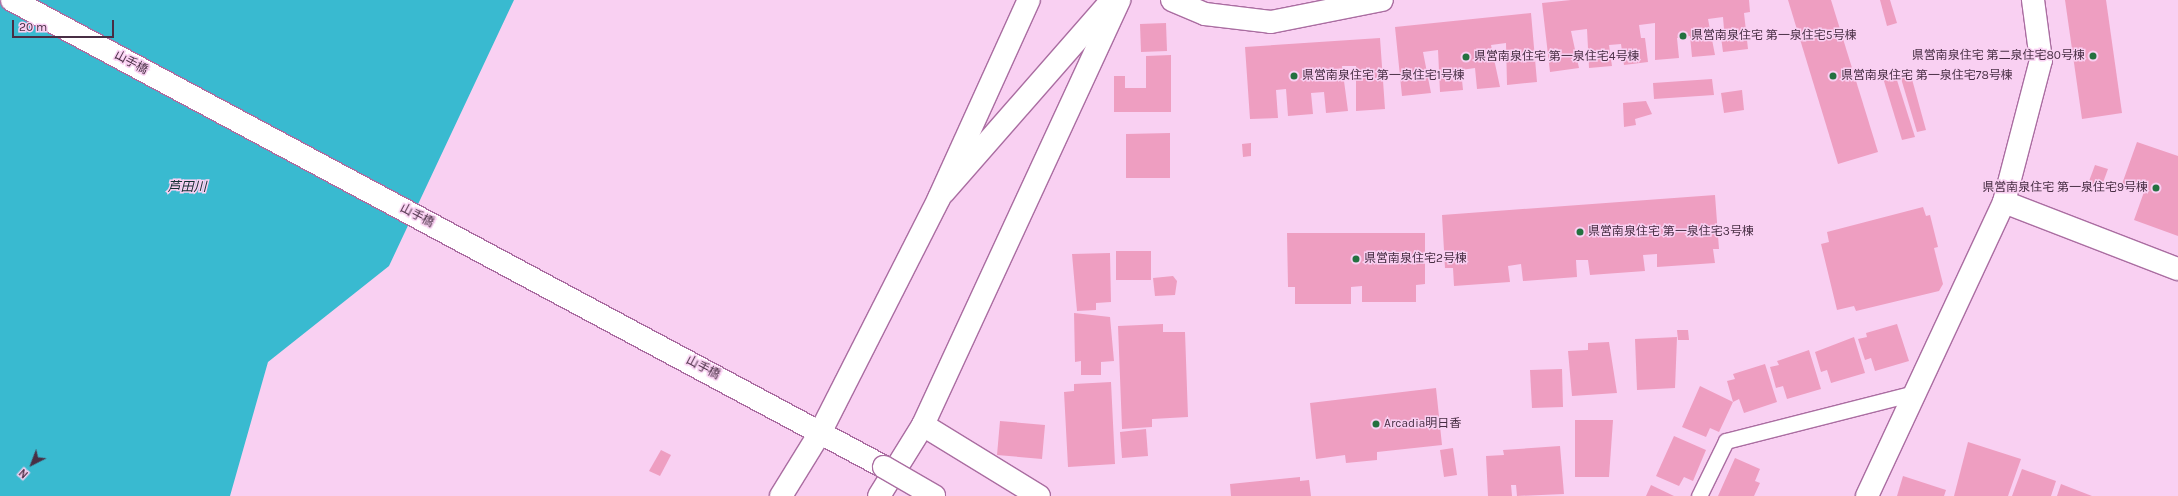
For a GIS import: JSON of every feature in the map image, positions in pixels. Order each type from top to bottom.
[{"type":"street","name":"山手橋","points":[[12,0],[821,431],[934,496]]},
{"type":"street","points":[[781,496],[821,431],[939,198],[1029,0]]},
{"type":"street","points":[[939,198],[1112,0]]},
{"type":"street","points":[[879,496],[923,425],[1119,0]]},
{"type":"street","points":[[1172,0],[1206,14],[1271,22],[1382,0]]},
{"type":"street","points":[[1867,496],[2004,202],[2041,60],[2033,0]]},
{"type":"street","points":[[2004,202],[2178,269]]},
{"type":"street","points":[[923,425],[1039,496]]},
{"type":"lane","points":[[1699,496],[1726,441],[1914,393]]},
{"type":"water","name":"芦田川","points":[[0,0],[514,0],[389,266],[268,362],[230,496],[0,496]]},
{"type":"building","name":"県営南泉住宅 第一泉住宅5号棟","points":[[1571,0],[1749,0],[1750,12],[1744,13],[1748,49],[1723,52],[1720,30],[1724,29],[1723,17],[1708,19],[1715,55],[1692,57],[1690,36],[1677,38],[1679,58],[1655,60],[1655,23],[1639,25],[1641,38],[1645,38],[1648,62],[1624,65],[1621,44],[1609,45],[1612,66],[1589,68],[1587,29],[1571,31],[1579,68],[1550,72],[1542,3]]},
{"type":"building","name":"県営南泉住宅 第一泉住宅78号棟","points":[[1788,0],[1831,0],[1878,152],[1838,164]]},
{"type":"building","points":[[1880,0],[1890,0],[1897,23],[1887,26]]},
{"type":"building","name":"県営南泉住宅 第二泉住宅80号棟","points":[[2065,0],[2106,0],[2122,113],[2082,119]]},
{"type":"building","name":"県営南泉住宅 第一泉住宅4号棟","points":[[1531,13],[1537,82],[1507,85],[1506,43],[1491,45],[1500,87],[1477,89],[1475,68],[1461,70],[1463,90],[1440,92],[1438,50],[1423,52],[1431,93],[1402,96],[1395,27]]},
{"type":"building","points":[[1166,23],[1167,51],[1141,52],[1140,24]]},
{"type":"building","name":"県営南泉住宅 第一泉住宅1号棟","points":[[1380,38],[1385,109],[1356,111],[1356,66],[1342,66],[1348,111],[1326,113],[1324,92],[1311,93],[1313,114],[1288,116],[1286,89],[1276,90],[1278,118],[1250,119],[1245,47]]},
{"type":"building","points":[[1171,55],[1171,112],[1114,112],[1114,76],[1125,76],[1125,88],[1146,88],[1146,56]]},
{"type":"building","points":[[1910,72],[1926,130],[1917,132],[1900,75]]},
{"type":"building","points":[[1895,74],[1915,137],[1902,140],[1883,78]]},
{"type":"building","points":[[1712,79],[1714,95],[1654,99],[1653,83]]},
{"type":"building","points":[[1742,90],[1744,110],[1724,113],[1721,93]]},
{"type":"building","points":[[1646,101],[1652,114],[1635,119],[1636,125],[1624,127],[1623,103]]},
{"type":"building","points":[[1170,133],[1170,178],[1126,178],[1126,134]]},
{"type":"building","name":"県営南泉住宅 第一泉住宅9号棟","points":[[2137,142],[2178,156],[2178,236],[2134,220],[2144,192],[2122,184]]},
{"type":"building","points":[[1251,143],[1251,156],[1243,157],[1242,144]]},
{"type":"building","points":[[2095,165],[2108,169],[2101,188],[2088,184]]},
{"type":"building","name":"県営南泉住宅 第一泉住宅3号棟","points":[[1715,195],[1719,249],[1713,249],[1715,263],[1657,267],[1657,254],[1643,255],[1645,271],[1590,275],[1588,260],[1576,260],[1577,277],[1523,281],[1521,264],[1508,266],[1510,282],[1454,286],[1453,268],[1445,268],[1442,215]]},
{"type":"building","points":[[1923,207],[1926,216],[1930,215],[1938,247],[1934,248],[1943,284],[1939,291],[1856,311],[1854,306],[1837,310],[1821,244],[1829,242],[1827,232]]},
{"type":"building","name":"県営南泉住宅2号棟","points":[[1287,233],[1425,233],[1425,284],[1416,285],[1416,302],[1362,302],[1362,286],[1351,287],[1351,304],[1295,304],[1295,287],[1288,287]]},
{"type":"building","points":[[1116,251],[1151,251],[1151,280],[1116,280]]},
{"type":"building","points":[[1110,253],[1111,302],[1096,303],[1096,310],[1077,311],[1072,254]]},
{"type":"building","points":[[1173,276],[1177,281],[1175,295],[1155,296],[1153,278]]},
{"type":"building","points":[[1074,313],[1110,317],[1114,361],[1101,362],[1101,375],[1081,375],[1081,361],[1075,362]]},
{"type":"building","points":[[1163,324],[1163,332],[1185,332],[1188,417],[1152,419],[1152,427],[1122,429],[1118,326]]},
{"type":"building","points":[[1897,324],[1909,361],[1875,371],[1871,358],[1865,360],[1858,339],[1867,337],[1866,333]]},
{"type":"building","points":[[1677,330],[1688,330],[1689,340],[1678,340]]},
{"type":"building","points":[[1677,337],[1675,388],[1637,390],[1635,339]]},
{"type":"building","points":[[1854,337],[1865,373],[1831,383],[1827,370],[1821,372],[1815,352]]},
{"type":"building","points":[[1609,342],[1617,393],[1572,396],[1568,351],[1588,350],[1588,343]]},
{"type":"building","points":[[1809,350],[1821,389],[1787,399],[1783,386],[1776,388],[1770,367],[1779,365],[1777,361]]},
{"type":"building","points":[[1765,364],[1777,402],[1744,413],[1739,399],[1733,402],[1727,381],[1735,379],[1733,374]]},
{"type":"building","points":[[1562,369],[1563,407],[1532,408],[1530,370]]},
{"type":"building","points":[[1111,382],[1115,464],[1068,467],[1064,392],[1074,391],[1074,384]]},
{"type":"building","points":[[1700,386],[1733,402],[1719,432],[1710,428],[1706,437],[1682,427]]},
{"type":"building","name":"Arcadia明日香","points":[[1436,388],[1442,445],[1377,452],[1377,460],[1346,463],[1345,455],[1316,459],[1310,403]]},
{"type":"building","points":[[1575,420],[1613,420],[1609,477],[1575,477]]},
{"type":"building","points":[[1000,421],[1045,425],[1042,459],[997,455]]},
{"type":"building","points":[[1146,429],[1148,456],[1122,458],[1120,432]]},
{"type":"building","points":[[1674,436],[1706,450],[1693,481],[1684,477],[1679,486],[1656,476]]},
{"type":"building","points":[[1968,442],[2021,459],[2008,496],[1954,496]]},
{"type":"building","points":[[1560,446],[1564,494],[1517,496],[1516,485],[1511,485],[1512,496],[1488,496],[1486,456],[1504,455],[1503,450]]},
{"type":"building","points":[[1453,448],[1457,475],[1444,477],[1440,450]]},
{"type":"building","points":[[661,450],[671,455],[660,476],[649,471]]},
{"type":"building","points":[[1735,458],[1760,469],[1755,481],[1760,483],[1754,496],[1718,496]]},
{"type":"building","points":[[2022,469],[2056,481],[2051,496],[2012,496]]},
{"type":"building","points":[[1903,476],[1946,490],[1944,496],[1897,496]]},
{"type":"building","points":[[1300,477],[1300,481],[1309,480],[1311,496],[1231,496],[1230,484]]},
{"type":"building","points":[[2061,484],[2092,496],[2057,496]]},
{"type":"building","points":[[1651,485],[1674,496],[1646,496]]},
{"type":"place","name":"県営南泉住宅 第一泉住宅5号棟","points":[[1683,36]]},
{"type":"place","name":"県営南泉住宅 第二泉住宅80号棟","points":[[2093,56]]},
{"type":"place","name":"県営南泉住宅 第一泉住宅4号棟","points":[[1466,57]]},
{"type":"place","name":"県営南泉住宅 第一泉住宅1号棟","points":[[1294,76]]},
{"type":"place","name":"県営南泉住宅 第一泉住宅78号棟","points":[[1833,76]]},
{"type":"place","name":"県営南泉住宅 第一泉住宅9号棟","points":[[2156,188]]},
{"type":"place","name":"県営南泉住宅 第一泉住宅3号棟","points":[[1580,232]]},
{"type":"place","name":"県営南泉住宅2号棟","points":[[1356,259]]},
{"type":"place","name":"Arcadia明日香","points":[[1376,424]]}]
